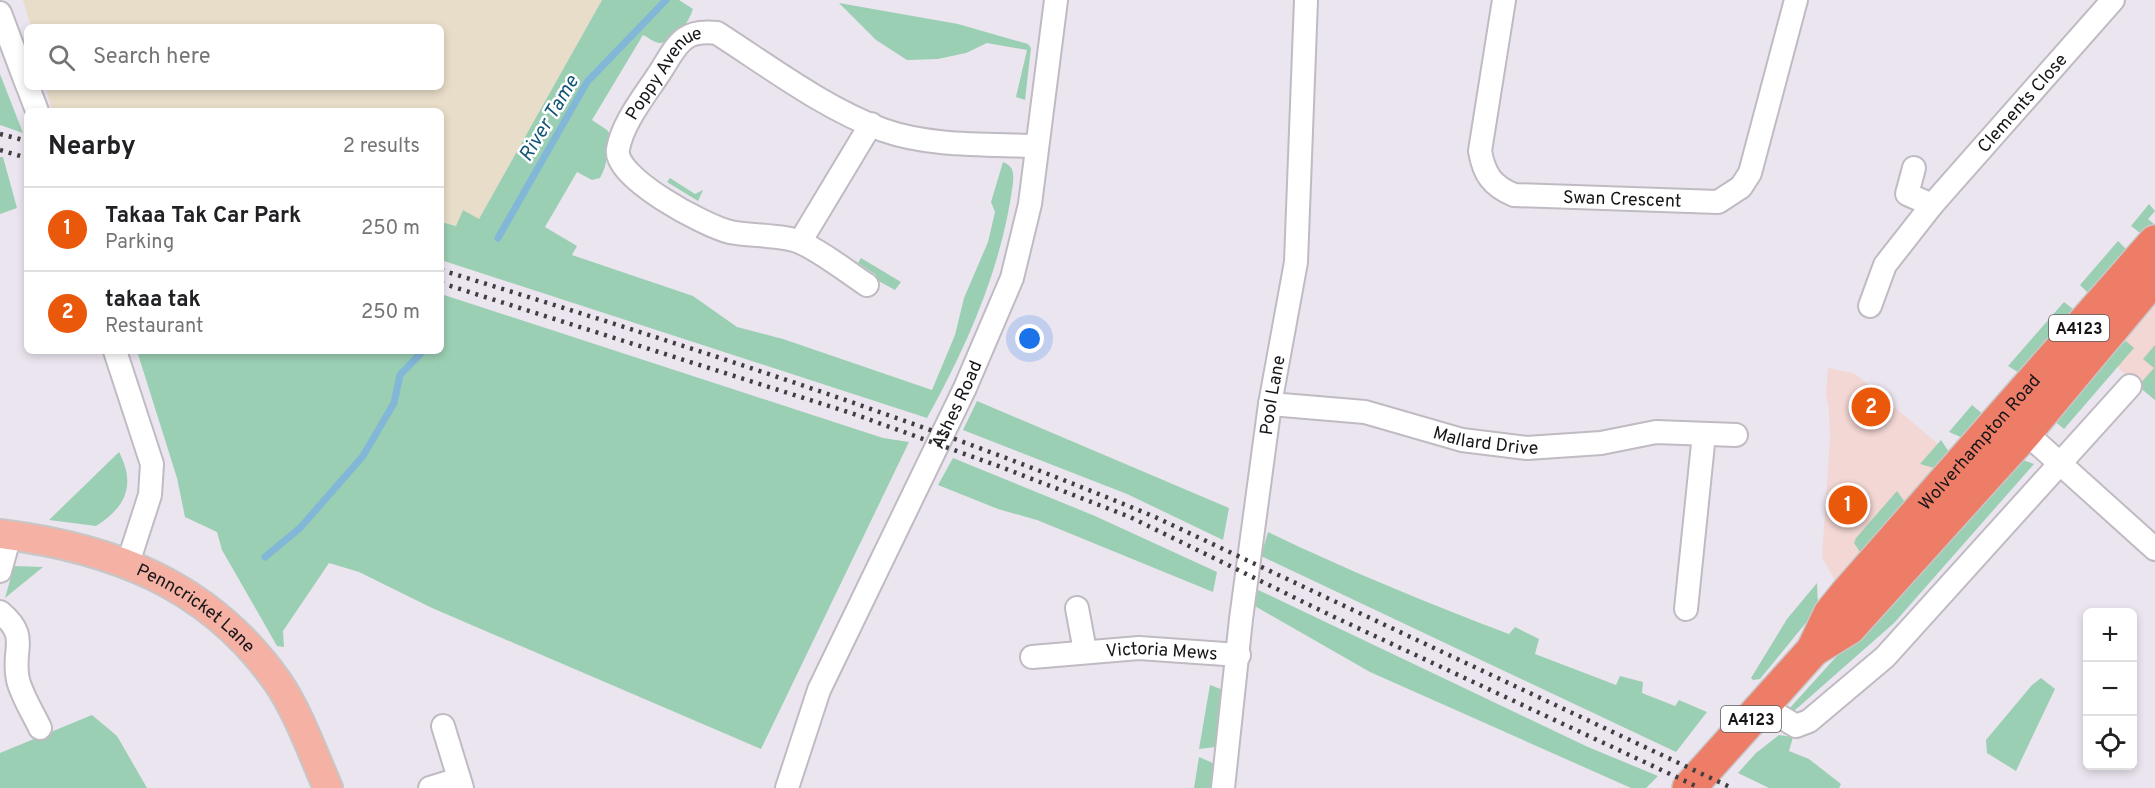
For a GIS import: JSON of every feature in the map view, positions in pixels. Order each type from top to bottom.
[{"type":"highway","name":"Wolverhampton Road","points":[[1689,788],[1813,650],[1849,628],[2014,423],[2155,242]]},
{"type":"highway","name":"Wolverhampton Road","points":[[2014,423],[2150,292]]},
{"type":"main road","points":[[5,534],[71,547],[128,563]]},
{"type":"main road","name":"Penncricket Lane","points":[[128,563],[168,582],[208,608],[246,643],[278,682],[328,788]]},
{"type":"street","name":"Ashes Road","points":[[787,788],[819,690],[965,388],[1012,278],[1023,235],[1056,0]]},
{"type":"street","name":"Pool Lane","points":[[1223,788],[1270,405],[1296,262],[1306,0]]},
{"type":"street","name":"Swan Crescent","points":[[1504,0],[1480,151],[1483,168],[1498,189],[1514,195],[1718,202],[1741,187],[1750,173],[1796,0]]},
{"type":"street","name":"Clements Close","points":[[1870,306],[1885,265],[1932,205],[2114,0]]},
{"type":"street","points":[[0,13],[24,78]]},
{"type":"street","name":"Poppy Avenue","points":[[867,285],[800,242],[728,231],[694,217],[632,177],[619,161],[618,149],[628,124],[677,45],[690,34],[703,31],[717,33],[847,115],[885,130],[941,142],[1037,146]]},
{"type":"street","points":[[29,90],[36,108]]},
{"type":"street","points":[[800,242],[871,124]]},
{"type":"street","points":[[1914,168],[1907,194],[1932,205]]},
{"type":"street","name":"Penncricket Lane","points":[[117,354],[152,465],[150,495],[128,563]]},
{"type":"street","points":[[1763,706],[1796,726],[1809,721],[1885,657],[2130,386]]},
{"type":"street","name":"Mallard Drive","points":[[1270,405],[1365,412],[1462,440],[1527,448],[1601,443],[1656,432],[1736,435]]},
{"type":"street","points":[[2014,423],[2155,549]]},
{"type":"street","points":[[1686,609],[1704,434]]},
{"type":"street","points":[[0,571],[5,534]]},
{"type":"street","name":"Victoria Mews","points":[[1077,608],[1085,651]]},
{"type":"street","points":[[0,612],[17,630],[20,640],[17,669],[19,683],[40,728]]},
{"type":"street","name":"Victoria Mews","points":[[1032,657],[1139,648],[1239,654]]},
{"type":"street","points":[[430,788],[461,783],[443,726]]},
{"type":"shaded area","points":[[23,0],[602,0],[479,219],[457,226],[444,223],[444,108],[51,108],[47,90],[444,90],[444,24],[30,24]]},
{"type":"shaded area","points":[[2155,262],[2155,400],[2127,377],[2090,337]]},
{"type":"shaded area","points":[[1828,368],[1853,373],[1859,377],[1971,472],[1850,608],[1822,557],[1830,439],[1826,394]]},
{"type":"green space","points":[[602,0],[679,0],[693,9],[685,25],[666,42],[658,43],[643,35],[592,120],[607,130],[611,136],[600,178],[592,180],[577,172],[545,227],[577,246],[572,255],[693,296],[737,327],[783,339],[932,390],[955,335],[964,298],[988,242],[995,212],[991,202],[1003,162],[1011,168],[1013,173],[1008,214],[992,275],[956,362],[927,418],[444,261],[444,223],[456,226],[463,210],[479,219]]},
{"type":"green space","points":[[839,3],[958,24],[1028,44],[1031,48],[1025,100],[1016,97],[1027,50],[987,43],[966,53],[938,59],[907,60],[876,40]]},
{"type":"green space","points":[[0,74],[23,133],[0,125]]},
{"type":"green space","points":[[0,157],[3,157],[17,208],[0,214]]},
{"type":"green space","points":[[670,178],[695,194],[703,190],[698,201],[667,182]]},
{"type":"green space","points":[[2149,204],[2155,211],[2148,219],[2154,224],[2144,236],[2131,226]]},
{"type":"green space","points":[[2118,241],[2130,253],[2092,297],[2080,285]]},
{"type":"green space","points":[[861,258],[901,282],[895,290],[875,279],[876,275],[858,263]]},
{"type":"green space","points":[[444,295],[883,438],[909,442],[761,749],[432,608],[359,572],[329,563],[283,631],[284,647],[277,646],[222,550],[217,532],[185,517],[177,478],[138,354],[444,354]]},
{"type":"green space","points":[[2064,302],[2077,312],[2021,374],[2008,366]]},
{"type":"green space","points":[[2126,341],[2134,348],[2064,429],[2052,419],[2107,355]]},
{"type":"green space","points":[[2155,345],[2155,400],[2138,386],[2154,368],[2143,359]]},
{"type":"green space","points":[[977,401],[1229,508],[1223,540],[1127,494],[963,430]]},
{"type":"green space","points":[[1972,405],[1985,416],[1965,439],[1949,432]]},
{"type":"green space","points":[[1941,440],[1951,455],[1938,469],[1920,464]]},
{"type":"green space","points":[[119,452],[127,475],[127,485],[121,503],[115,511],[96,526],[49,520]]},
{"type":"green space","points":[[953,458],[1095,516],[1217,572],[1213,592],[1037,520],[998,509],[938,485]]},
{"type":"green space","points":[[2023,460],[2034,464],[1894,623],[1794,711],[1788,710],[1903,583]]},
{"type":"green space","points":[[1897,491],[1907,505],[1862,555],[1854,543],[1856,538]]},
{"type":"green space","points":[[1268,532],[1357,573],[1509,634],[1515,627],[1539,639],[1535,654],[1616,685],[1620,676],[1643,682],[1642,693],[1675,706],[1679,700],[1707,712],[1676,752],[1261,556]]},
{"type":"green space","points":[[14,566],[43,567],[5,598]]},
{"type":"green space","points":[[1817,583],[1818,608],[1760,679],[1753,680],[1751,678],[1787,619]]},
{"type":"green space","points":[[1254,588],[1588,747],[1658,776],[1646,788],[1631,788],[1370,672],[1253,605]]},
{"type":"green space","points":[[2041,678],[2055,689],[2016,771],[1987,753],[1986,740],[2032,685]]},
{"type":"green space","points":[[1210,685],[1223,690],[1215,747],[1199,749]]},
{"type":"green space","points":[[92,715],[117,736],[147,788],[0,788],[0,753]]},
{"type":"green space","points":[[1779,735],[1793,737],[1789,751],[1809,759],[1841,784],[1839,788],[1769,788],[1738,773],[1756,753]]},
{"type":"green space","points":[[1199,757],[1215,764],[1211,788],[1194,788]]},
{"type":"waterway","name":"River Tame","points":[[498,238],[587,82],[666,0]]},
{"type":"waterway","name":"River Tame","points":[[265,557],[300,528],[363,456],[394,403],[400,375],[420,354]]},
{"type":"railway","points":[[0,134],[24,140]]},
{"type":"railway","points":[[0,150],[24,157]]},
{"type":"railway","points":[[444,271],[801,385],[979,448],[1155,517],[1732,788]]},
{"type":"railway","points":[[444,284],[851,413],[1130,517],[1330,615],[1700,788]]},
{"type":"place","name":"takaa tak","points":[[1871,407]]},
{"type":"place","name":"Takaa Tak Car Park","points":[[1848,505]]}]
